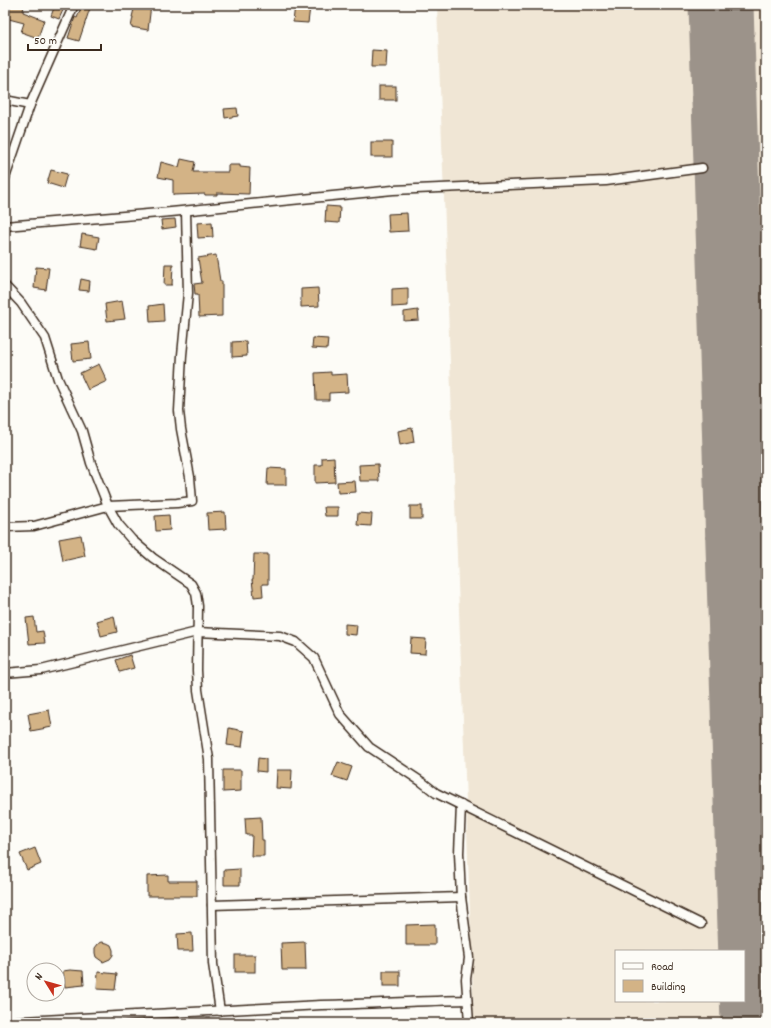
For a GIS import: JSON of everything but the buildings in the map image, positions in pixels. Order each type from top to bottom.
[{"type":"street","points":[[5,178],[30,105],[74,5]]},
{"type":"street","points":[[5,100],[30,105]]},
{"type":"street","points":[[5,226],[186,211],[393,190],[606,182],[702,168]]},
{"type":"street","points":[[5,527],[34,526],[108,506],[178,504],[192,501],[190,477],[179,410],[188,293],[186,211]]},
{"type":"street","points":[[5,286],[21,303],[45,338],[58,379],[82,431],[91,463],[108,506],[118,524],[132,540],[153,558],[191,584],[196,593],[198,606],[198,690],[209,759],[213,964],[220,1011]]},
{"type":"street","points":[[5,673],[41,670],[197,632],[280,636],[296,642],[314,658],[340,714],[369,747],[436,792],[701,924]]},
{"type":"street","points":[[461,805],[459,853],[461,897],[469,958],[466,979],[469,1023]]},
{"type":"street","points":[[212,905],[461,897]]},
{"type":"street","points":[[5,1022],[321,1005],[467,1000]]},
{"type":"shaded area","points":[[437,5],[766,5],[766,1023],[474,1023]]},
{"type":"runway","points":[[721,5],[753,1023]]}]
